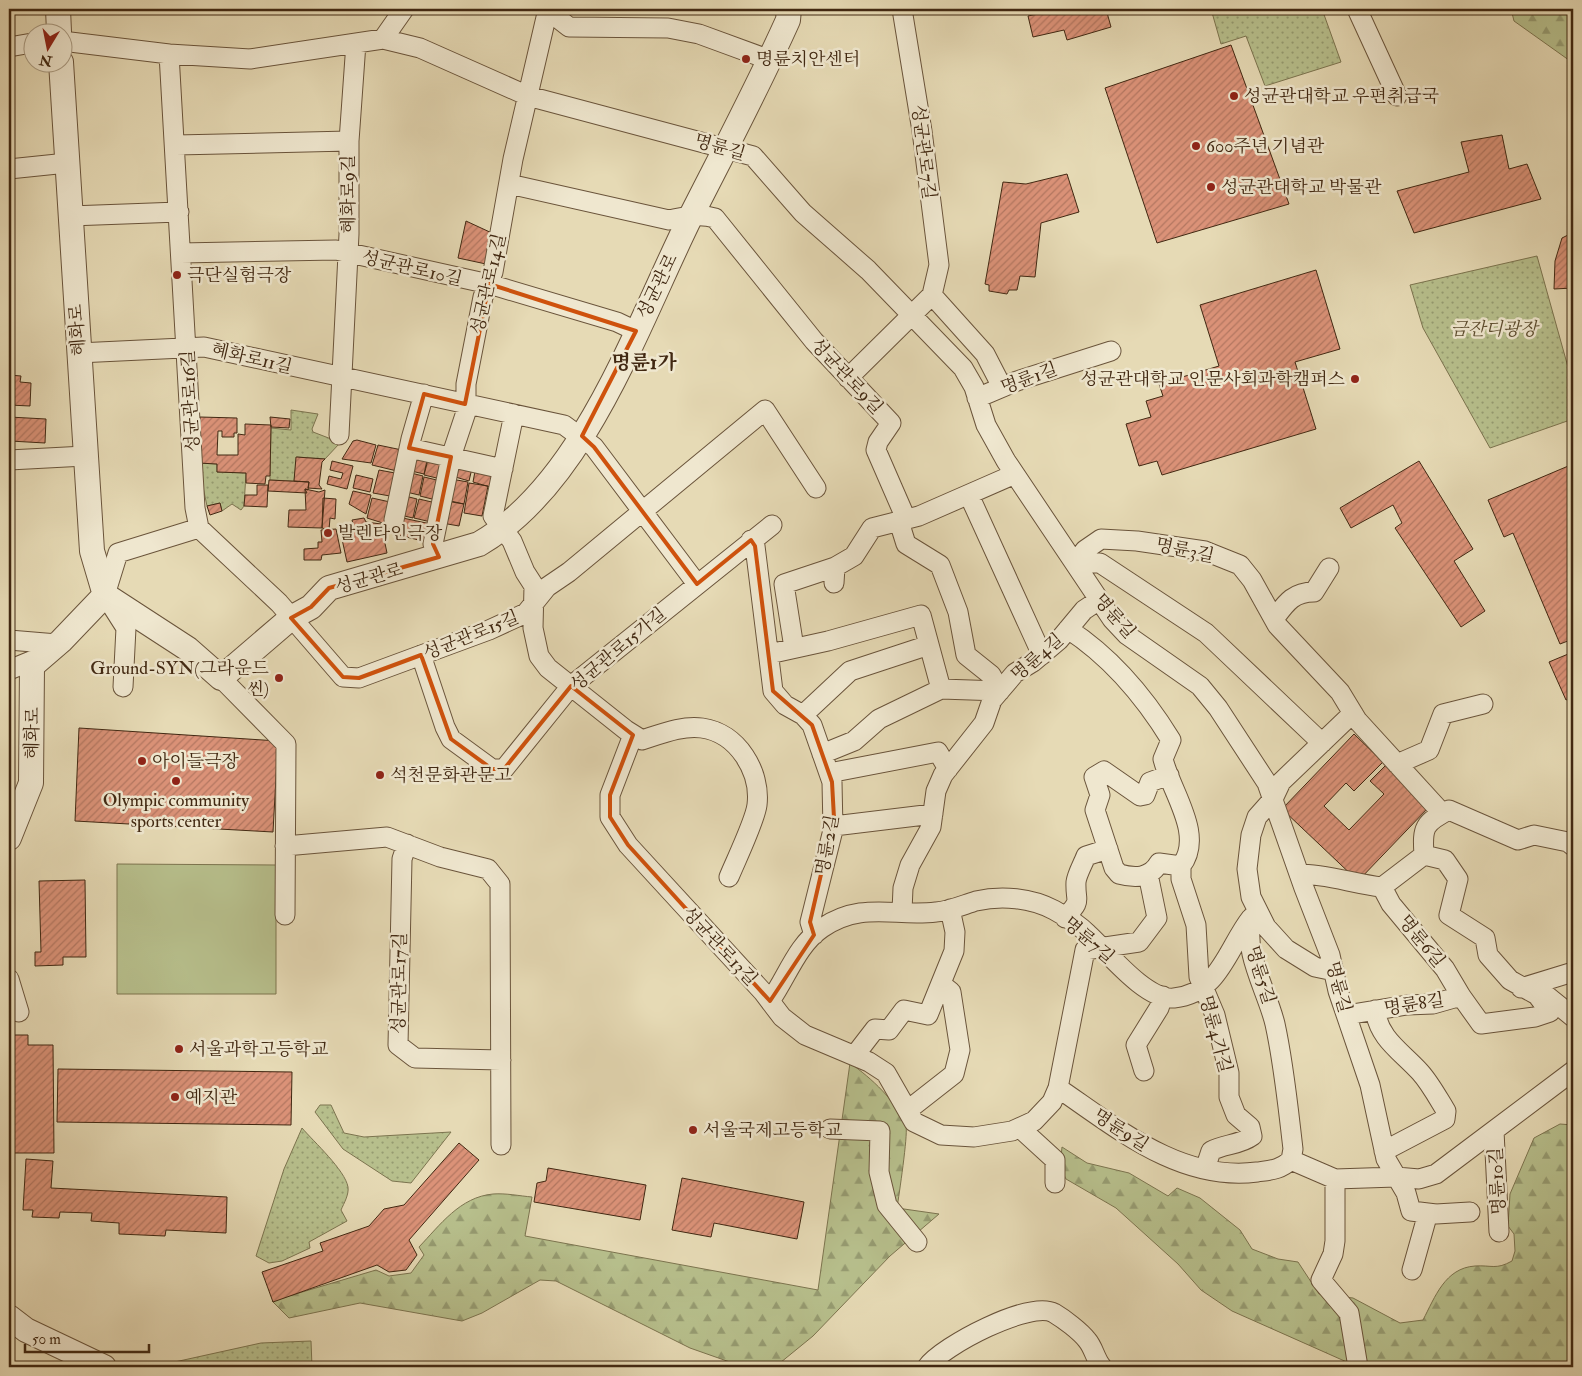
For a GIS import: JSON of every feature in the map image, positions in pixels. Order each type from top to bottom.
[{"type":"street","points":[[58,9],[59,22]]},
{"type":"street","points":[[72,42],[169,54],[250,59],[383,39],[404,9]]},
{"type":"street","points":[[550,9],[557,11],[560,20],[569,28],[668,28],[699,34],[770,60]]},
{"type":"street","name":"성균관로14길","points":[[439,557],[433,544],[451,457],[466,412],[468,375],[483,297],[489,284],[528,96],[550,9]]},
{"type":"street","name":"성균관로","points":[[221,678],[291,618],[311,607],[329,588],[479,544],[502,529],[549,484],[582,436],[636,331],[691,216],[770,60],[788,20],[789,9]]},
{"type":"street","name":"성균관로7길","points":[[902,9],[921,123],[939,265],[932,295]]},
{"type":"street","points":[[1357,9],[1397,96]]},
{"type":"street","name":"명륜길","points":[[383,39],[420,48],[528,96],[753,156],[803,213],[868,270],[963,368],[978,398],[986,425],[1015,474],[1099,600],[1127,635],[1200,686],[1218,708],[1267,782],[1330,955],[1346,1015],[1370,1085],[1386,1159],[1396,1177]]},
{"type":"street","name":"혜화로9길","points":[[339,435],[348,253],[349,141],[356,43]]},
{"type":"street","points":[[9,47],[22,45]]},
{"type":"street","name":"성균관로16길","points":[[169,54],[188,347],[195,508],[199,528]]},
{"type":"street","name":"혜화로","points":[[62,72],[92,551],[104,595]]},
{"type":"street","points":[[176,145],[349,141]]},
{"type":"street","points":[[9,169],[67,163]]},
{"type":"street","points":[[509,184],[669,220],[691,216]]},
{"type":"street","points":[[70,216],[179,212]]},
{"type":"street","name":"성균관로9길","points":[[691,216],[715,218],[814,341],[891,423],[878,442],[876,450],[903,512],[901,528],[906,544],[940,565],[958,612],[966,655],[991,675],[1000,691]]},
{"type":"street","name":"성균관로10길","points":[[181,253],[336,250],[489,284],[617,322],[636,331]]},
{"type":"street","points":[[848,378],[932,295],[985,354],[1002,388]]},
{"type":"street","name":"혜화로11길","points":[[78,353],[204,347],[564,425],[582,436]]},
{"type":"street","name":"명륜1길","points":[[978,398],[1110,351]]},
{"type":"street","points":[[394,520],[409,448],[424,394]]},
{"type":"street","name":"성균관로15길","points":[[291,618],[343,677],[359,678],[489,630],[526,612],[534,605],[547,587],[765,410],[816,488]]},
{"type":"street","points":[[514,414],[492,516],[512,541],[525,572],[534,586],[533,628],[539,656],[548,668],[642,740],[676,730],[702,728],[728,738],[744,754],[755,776],[757,806],[729,877]]},
{"type":"street","points":[[582,436],[594,447],[697,584]]},
{"type":"street","points":[[409,448],[503,469]]},
{"type":"street","points":[[9,460],[85,456]]},
{"type":"street","points":[[794,648],[784,584],[834,575],[854,556],[872,528],[902,521],[969,495],[1015,474]]},
{"type":"street","points":[[969,495],[1042,654]]},
{"type":"street","name":"성균관로15가길","points":[[422,655],[445,727],[451,739],[492,769],[504,769],[571,686],[772,525]]},
{"type":"street","points":[[199,528],[279,603],[291,618]]},
{"type":"street","name":"혜화로","points":[[9,838],[31,783],[32,666],[51,650],[104,595],[118,553],[199,528]]},
{"type":"street","name":"명륜3길","points":[[1076,563],[1085,550],[1101,539],[1137,541],[1205,551],[1240,565],[1252,580],[1274,619],[1340,692],[1353,713],[1442,814]]},
{"type":"street","name":"명륜2길","points":[[751,540],[755,546],[773,691],[785,705],[803,715],[812,725],[832,782],[834,826],[810,922],[814,935]]},
{"type":"street","name":"명륜길","points":[[1076,563],[1100,563],[1206,634],[1322,743]]},
{"type":"street","points":[[1274,619],[1292,596],[1304,592],[1314,592],[1329,568]]},
{"type":"street","points":[[104,595],[188,649],[221,678],[286,744],[285,914]]},
{"type":"street","points":[[104,595],[126,628],[123,687]]},
{"type":"street","name":"명륜4길","points":[[902,912],[904,888],[910,866],[931,827],[936,791],[948,769],[984,722],[992,700],[1015,673],[1042,654],[1068,629],[1084,610],[1099,600]]},
{"type":"street","points":[[769,654],[921,615],[941,690]]},
{"type":"street","points":[[1068,629],[1119,669],[1154,712],[1171,740],[1162,759],[1178,794],[1191,838],[1188,856],[1180,866],[1159,864],[1155,871],[1142,877],[1129,877],[1119,874],[1114,868],[1095,810],[1100,795],[1094,777],[1104,771],[1140,796],[1145,795],[1150,782],[1169,775]]},
{"type":"street","points":[[9,640],[51,650]]},
{"type":"street","points":[[803,715],[850,671],[929,645]]},
{"type":"street","points":[[9,670],[51,650]]},
{"type":"street","points":[[822,754],[854,742],[879,719],[941,690],[1000,691]]},
{"type":"street","points":[[1397,764],[1429,750],[1443,714],[1483,704]]},
{"type":"street","points":[[1273,799],[1281,782],[1353,713]]},
{"type":"street","name":"성균관로13길","points":[[633,734],[610,795],[610,817],[628,845],[770,1001],[782,1017],[805,1035],[855,1055],[886,1073],[914,1122],[941,1135],[974,1137],[1012,1132],[1034,1121],[1052,1102],[1058,1088]]},
{"type":"street","points":[[829,773],[938,752],[948,769]]},
{"type":"street","name":"명륜5길","points":[[1273,799],[1257,817],[1251,835],[1247,870],[1254,913],[1248,934],[1258,973],[1275,1022],[1285,1072],[1293,1149],[1291,1160]]},
{"type":"street","points":[[1424,855],[1422,833],[1429,821],[1449,810],[1518,840],[1534,835],[1568,842],[1573,846]]},
{"type":"street","points":[[834,826],[933,814]]},
{"type":"street","points":[[285,846],[387,838],[440,857],[488,869],[500,884],[501,1145]]},
{"type":"street","name":"성균관로17길","points":[[406,844],[402,859],[398,1045],[415,1058],[501,1060]]},
{"type":"street","points":[[1065,918],[1075,907],[1078,898],[1076,882],[1086,856],[1108,849]]},
{"type":"street","points":[[1299,874],[1318,874],[1358,884],[1382,887],[1424,855]]},
{"type":"street","points":[[1424,855],[1445,860],[1458,879],[1449,915],[1484,938],[1488,955],[1510,980],[1521,988],[1547,996],[1573,1017]]},
{"type":"street","name":"명륜4가길","points":[[1180,866],[1182,879],[1196,924],[1196,955],[1199,977],[1215,1015],[1229,1073],[1229,1097],[1236,1115],[1250,1127],[1252,1136],[1246,1140],[1211,1151],[1205,1169]]},
{"type":"street","points":[[1058,1088],[1085,950],[1139,942],[1154,924],[1157,918],[1148,874]]},
{"type":"street","name":"명륜6길","points":[[1382,887],[1391,904],[1445,969],[1461,996]]},
{"type":"street","name":"명륜7길","points":[[770,1001],[805,943],[823,928],[855,912],[936,912],[977,901],[1000,898],[1030,900],[1054,910],[1087,933],[1130,977],[1153,993],[1172,999],[1198,992],[1216,976],[1239,934],[1254,913]]},
{"type":"street","points":[[855,1055],[875,1030],[889,1030],[904,1010],[928,1014],[954,951],[955,932],[950,909]]},
{"type":"street","points":[[1254,913],[1286,949],[1315,967],[1334,971]]},
{"type":"street","points":[[1521,988],[1569,978]]},
{"type":"street","points":[[9,979],[19,1012]]},
{"type":"street","points":[[908,1110],[954,1074],[960,1050],[951,992],[940,984]]},
{"type":"street","name":"명륜8길","points":[[1346,1015],[1360,1015],[1375,1010],[1406,1005],[1433,1004],[1461,996],[1481,1024],[1535,1017],[1550,1012],[1537,996],[1521,988]]},
{"type":"street","points":[[1144,1071],[1136,1045],[1159,1008],[1163,996]]},
{"type":"street","name":"명륜8길","points":[[1375,1010],[1377,1023],[1393,1048],[1420,1072],[1446,1111],[1445,1118],[1384,1151]]},
{"type":"street","name":"명륜10길","points":[[1396,1177],[1420,1179],[1436,1174],[1573,1072]]},
{"type":"street","name":"명륜9길","points":[[1058,1088],[1157,1154],[1188,1166],[1240,1174],[1281,1169],[1291,1160]]},
{"type":"street","points":[[1020,1128],[1056,1160],[1055,1183]]},
{"type":"street","points":[[830,1129],[880,1131],[879,1172],[887,1205],[917,1242]]},
{"type":"street","name":"명륜10길","points":[[1494,1131],[1499,1232]]},
{"type":"street","points":[[1291,1160],[1335,1179],[1396,1177]]},
{"type":"street","name":"명륜10길","points":[[1396,1177],[1406,1193],[1411,1211],[1428,1213],[1470,1212]]},
{"type":"street","points":[[1335,1179],[1335,1241],[1333,1254],[1321,1280],[1349,1312],[1358,1367]]},
{"type":"street","points":[[1412,1270],[1428,1213]]},
{"type":"street","points":[[927,1367],[932,1360],[977,1331],[1027,1313],[1053,1312],[1088,1341],[1096,1360],[1102,1367]]},
{"type":"street","points":[[9,1317],[26,1330],[104,1367]]},
{"type":"highlighted area","points":[[489,284],[636,331],[582,436],[594,447],[697,584],[751,540],[755,546],[773,691],[812,725],[832,782],[834,818],[810,922],[814,935],[770,1001],[628,845],[610,817],[610,795],[633,735],[571,686],[504,769],[492,769],[451,739],[421,655],[359,678],[343,677],[291,618],[311,607],[329,588],[439,557],[433,544],[451,457],[409,448],[424,394],[465,404]]},
{"type":"green space","points":[[1211,9],[1322,9],[1341,62],[1265,86],[1246,36],[1221,44]]},
{"type":"green space","points":[[1511,9],[1573,9],[1573,63],[1514,21]]},
{"type":"green space","name":"금잔디광장","points":[[1537,256],[1573,385],[1573,419],[1490,448],[1423,328],[1410,285]]},
{"type":"green space","points":[[291,410],[318,414],[312,429],[313,432],[339,442],[339,444],[325,459],[297,457],[294,481],[270,480],[271,428],[291,430]]},
{"type":"green space","points":[[198,463],[217,464],[217,472],[246,473],[244,506],[241,510],[232,504],[222,511],[220,503],[207,506]]},
{"type":"green space","points":[[117,864],[276,865],[276,994],[117,994]]},
{"type":"green space","points":[[850,1063],[875,1083],[890,1099],[906,1127],[905,1153],[897,1208],[939,1214],[890,1256],[813,1336],[775,1367],[744,1367],[690,1348],[556,1281],[540,1280],[482,1313],[462,1321],[360,1303],[289,1318],[272,1301],[376,1270],[389,1276],[411,1273],[424,1255],[419,1247],[443,1221],[470,1200],[493,1194],[532,1197],[525,1236],[818,1290]]},
{"type":"green space","points":[[320,1105],[331,1105],[344,1133],[364,1137],[451,1132],[411,1183],[392,1181],[343,1149],[315,1112]]},
{"type":"green space","points":[[1560,1124],[1573,1125],[1573,1367],[1358,1367],[1232,1311],[1201,1290],[1178,1264],[1116,1208],[1066,1179],[1060,1167],[1062,1147],[1087,1163],[1129,1173],[1168,1196],[1177,1188],[1200,1198],[1240,1230],[1252,1249],[1278,1259],[1298,1262],[1319,1294],[1353,1298],[1400,1323],[1423,1320],[1442,1285],[1456,1272],[1475,1266],[1498,1266],[1512,1261],[1515,1251],[1514,1234],[1508,1226],[1510,1194],[1534,1138]]},
{"type":"green space","points":[[302,1128],[328,1156],[346,1180],[348,1193],[341,1210],[347,1221],[309,1242],[310,1248],[282,1261],[269,1263],[256,1256],[284,1169]]},
{"type":"green space","points":[[311,1341],[312,1367],[166,1367],[161,1365],[261,1343]]},
{"type":"building","points":[[1060,9],[1106,9],[1111,27],[1067,40],[1064,30],[1033,37],[1028,16]]},
{"type":"building","name":"600주년 기념관","points":[[1231,45],[1289,204],[1157,243],[1105,88]]},
{"type":"building","points":[[1502,135],[1509,169],[1527,164],[1541,199],[1414,233],[1397,191],[1469,172],[1461,142]]},
{"type":"building","points":[[1067,174],[1079,212],[1041,223],[1035,277],[1020,276],[1017,290],[1009,290],[1007,294],[989,291],[989,285],[985,284],[1003,182],[1026,184]]},
{"type":"building","points":[[9,177],[11,177],[13,211],[9,211]]},
{"type":"building","points":[[466,221],[494,234],[486,264],[458,258]]},
{"type":"building","points":[[1573,229],[1573,288],[1554,289],[1555,261],[1562,238],[1570,234]]},
{"type":"building","points":[[1316,270],[1340,349],[1295,362],[1316,429],[1162,475],[1157,461],[1139,466],[1126,424],[1151,417],[1146,401],[1163,396],[1159,384],[1219,366],[1200,305]]},
{"type":"building","points":[[9,375],[21,376],[20,382],[31,383],[30,406],[9,405]]},
{"type":"building","points":[[9,417],[46,419],[45,443],[10,441],[9,450]]},
{"type":"building","points":[[200,417],[237,418],[237,433],[234,433],[234,437],[222,437],[222,431],[218,431],[217,455],[238,455],[238,434],[245,435],[245,424],[271,425],[270,476],[266,476],[265,484],[246,483],[246,473],[217,472],[217,464],[198,463]]},
{"type":"building","points":[[270,417],[290,419],[289,428],[271,427]]},
{"type":"building","points":[[357,440],[376,445],[371,463],[342,459],[353,441]]},
{"type":"building","points":[[378,445],[402,450],[397,471],[372,465]]},
{"type":"building","points":[[412,452],[428,456],[424,474],[407,470]]},
{"type":"building","points":[[429,456],[445,460],[441,479],[424,475]]},
{"type":"building","points":[[296,457],[325,459],[322,462],[319,485],[322,489],[308,488],[309,482],[294,481]]},
{"type":"building","points":[[456,460],[473,464],[469,481],[452,476]]},
{"type":"building","points":[[332,461],[353,466],[347,489],[327,484],[329,476],[341,479],[343,473],[330,470]]},
{"type":"building","points":[[1419,461],[1473,549],[1454,561],[1485,611],[1461,627],[1395,528],[1402,523],[1393,505],[1351,528],[1340,508]]},
{"type":"building","points":[[1573,464],[1573,639],[1560,644],[1513,533],[1504,537],[1488,500]]},
{"type":"building","points":[[476,466],[494,470],[490,487],[473,482]]},
{"type":"building","points":[[379,470],[395,473],[390,496],[373,493]]},
{"type":"building","points":[[407,472],[423,476],[419,495],[402,491]]},
{"type":"building","points":[[356,475],[373,479],[370,492],[353,488]]},
{"type":"building","points":[[424,477],[441,481],[436,500],[420,496]]},
{"type":"building","points":[[451,479],[468,482],[464,504],[446,500]]},
{"type":"building","points":[[269,480],[309,482],[308,490],[305,489],[307,493],[268,491]]},
{"type":"building","points":[[469,483],[488,486],[482,516],[464,513]]},
{"type":"building","points":[[257,485],[268,485],[267,507],[244,506],[245,495],[257,495]]},
{"type":"building","points":[[305,489],[319,492],[325,490],[322,528],[288,527],[289,510],[306,510]]},
{"type":"building","points":[[353,491],[371,495],[366,514],[349,504]]},
{"type":"building","points":[[401,495],[417,499],[413,518],[396,514]]},
{"type":"building","points":[[323,498],[336,499],[335,519],[330,518],[329,530],[322,528]]},
{"type":"building","points":[[372,498],[390,502],[386,524],[367,518]]},
{"type":"building","points":[[419,499],[436,503],[431,522],[414,518]]},
{"type":"building","points":[[446,501],[464,504],[459,526],[442,523]]},
{"type":"building","points":[[220,503],[222,511],[210,515],[207,506]]},
{"type":"building","points":[[398,517],[431,524],[427,542],[394,534]]},
{"type":"building","points":[[364,518],[366,522],[381,524],[387,553],[347,562],[340,530],[354,527],[352,520]]},
{"type":"building","points":[[336,529],[341,553],[322,555],[321,560],[304,560],[304,549],[318,548],[318,542],[322,542],[321,530]]},
{"type":"building","points":[[1573,652],[1573,697],[1566,700],[1549,662]]},
{"type":"building","name":"Olympic community sports center","points":[[79,728],[278,741],[273,832],[75,821]]},
{"type":"building","points":[[1354,734],[1383,762],[1354,791],[1346,783],[1324,806],[1349,830],[1384,794],[1370,781],[1386,765],[1430,806],[1358,881],[1282,809]]},
{"type":"building","points":[[85,880],[86,957],[63,957],[63,965],[35,966],[35,952],[41,952],[39,881]]},
{"type":"building","points":[[9,1035],[28,1035],[28,1045],[53,1045],[54,1153],[9,1153]]},
{"type":"building","name":"예지관","points":[[58,1069],[292,1072],[291,1125],[57,1122]]},
{"type":"building","points":[[459,1143],[479,1160],[409,1240],[417,1255],[406,1270],[389,1272],[377,1265],[273,1302],[262,1272],[323,1251],[320,1243],[369,1226],[384,1209],[404,1205]]},
{"type":"building","points":[[26,1159],[53,1161],[51,1188],[227,1197],[226,1233],[166,1230],[165,1236],[119,1234],[119,1223],[91,1221],[92,1213],[60,1212],[59,1218],[32,1217],[33,1210],[23,1210]]},
{"type":"building","points":[[548,1168],[646,1185],[640,1220],[534,1202],[537,1183],[546,1181]]},
{"type":"building","points":[[682,1178],[804,1202],[797,1239],[714,1223],[711,1237],[672,1230]]},
{"type":"place","name":"명륜치안센터","points":[[746,59]]},
{"type":"place","name":"성균관대학교 우편취급국","points":[[1234,96]]},
{"type":"place","name":"600주년 기념관","points":[[1196,146]]},
{"type":"place","name":"성균관대학교 박물관","points":[[1211,187]]},
{"type":"place","name":"극단실험극장","points":[[177,275]]},
{"type":"place","name":"성균관대학교 인문사회과학캠퍼스","points":[[1355,379]]},
{"type":"place","name":"발렌타인극장","points":[[328,533]]},
{"type":"place","name":"Ground-SYN(그라운드 씬)","points":[[279,678]]},
{"type":"place","name":"아이들극장","points":[[142,761]]},
{"type":"place","name":"석천문화관문고","points":[[380,775]]},
{"type":"place","name":"Olympic community sports center","points":[[176,781]]},
{"type":"place","name":"서울과학고등학교","points":[[179,1049]]},
{"type":"place","name":"예지관","points":[[175,1097]]},
{"type":"place","name":"서울국제고등학교","points":[[693,1130]]},
{"type":"district","name":"명륜1가","points":[[644,362]]}]
